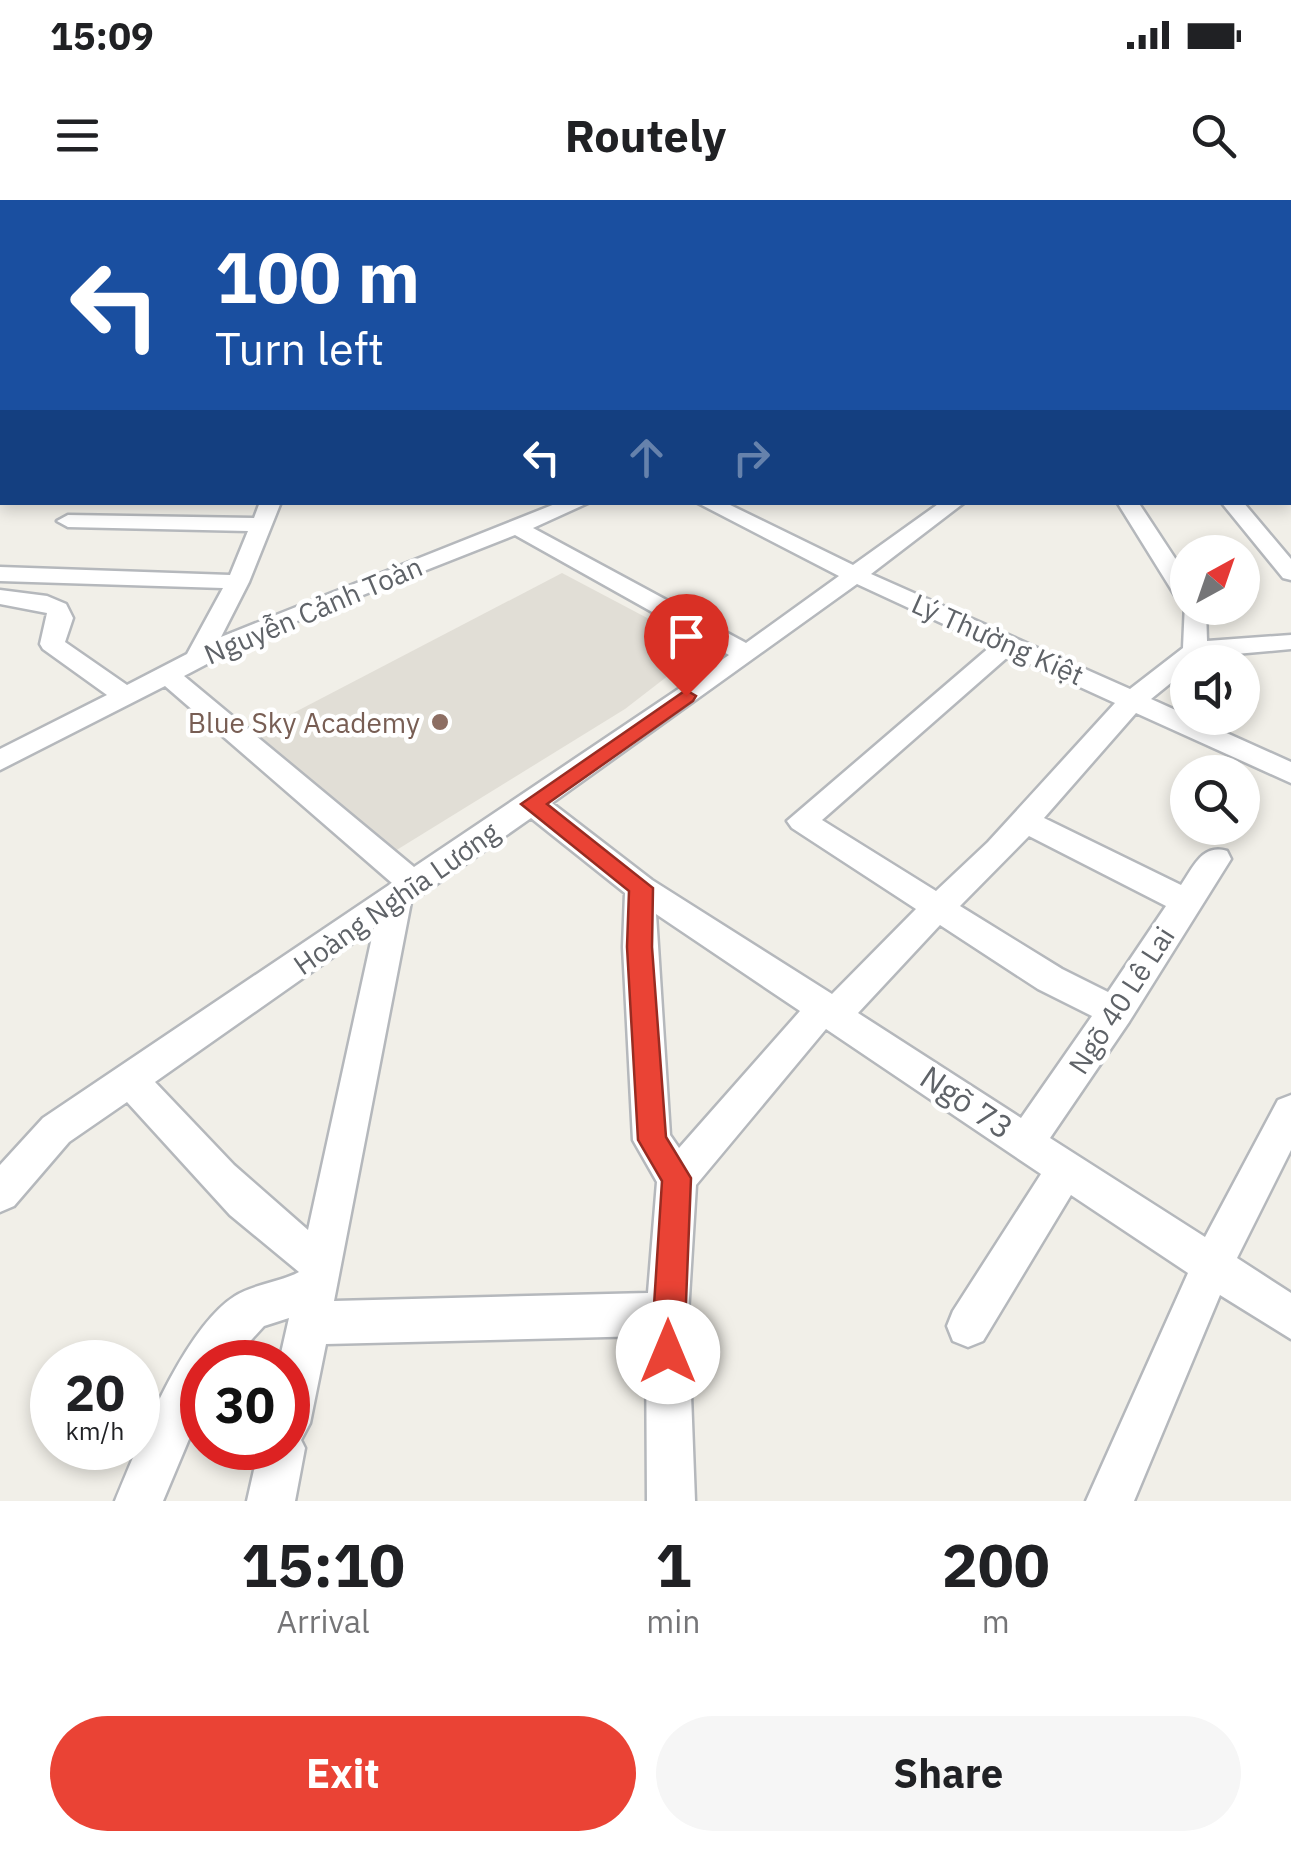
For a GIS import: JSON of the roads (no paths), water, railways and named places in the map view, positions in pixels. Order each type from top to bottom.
[{"type":"street","name":"Nguyễn Cảnh Toàn","points":[[0,760],[254,629],[572,505]]},
{"type":"street","name":"Lý Thường Kiệt","points":[[712,505],[856,575],[1291,773]]},
{"type":"street","name":"Hoàng Nghĩa Lương","points":[[0,1193],[56,1130],[747,654],[951,505]]},
{"type":"street","points":[[1129,505],[1170,569]]},
{"type":"street","points":[[1234,505],[1291,572]]},
{"type":"street","points":[[68,521],[267,514],[238,582],[199,656]]},
{"type":"street","points":[[516,527],[747,654]]},
{"type":"street","points":[[0,574],[238,582]]},
{"type":"street","points":[[0,597],[58,609],[61,618],[52,644],[126,696]]},
{"type":"street","points":[[1255,645],[1291,642]]},
{"type":"street","points":[[1009,644],[802,821],[1050,979],[1116,1012]]},
{"type":"street","points":[[676,1178],[831,1010],[1024,821],[1133,700],[1170,670]]},
{"type":"street","points":[[168,675],[405,892],[305,1340]]},
{"type":"street","name":"Ngõ 73","points":[[532,804],[641,888],[831,1010],[1291,1318]]},
{"type":"street","points":[[1024,821],[1184,901]]},
{"type":"street","name":"Ngõ 40 Lê Lai","points":[[1026,1142],[1116,1012],[1184,901],[1216,859]]},
{"type":"street","points":[[641,888],[639,947],[652,1140],[676,1178],[667,1314],[671,1501]]},
{"type":"street","points":[[130,1080],[278,1235],[314,1293]]},
{"type":"street","points":[[1110,1501],[1212,1265],[1291,1112]]},
{"type":"street","points":[[968,1326],[1066,1168]]},
{"type":"street","points":[[221,1340],[232,1323],[248,1310],[272,1298],[314,1293],[667,1314]]},
{"type":"street","points":[[140,1501],[180,1408]]},
{"type":"street","points":[[271,1501],[277,1470]]},
{"type":"place","name":"Blue Sky Academy","points":[[440,722]]}]
